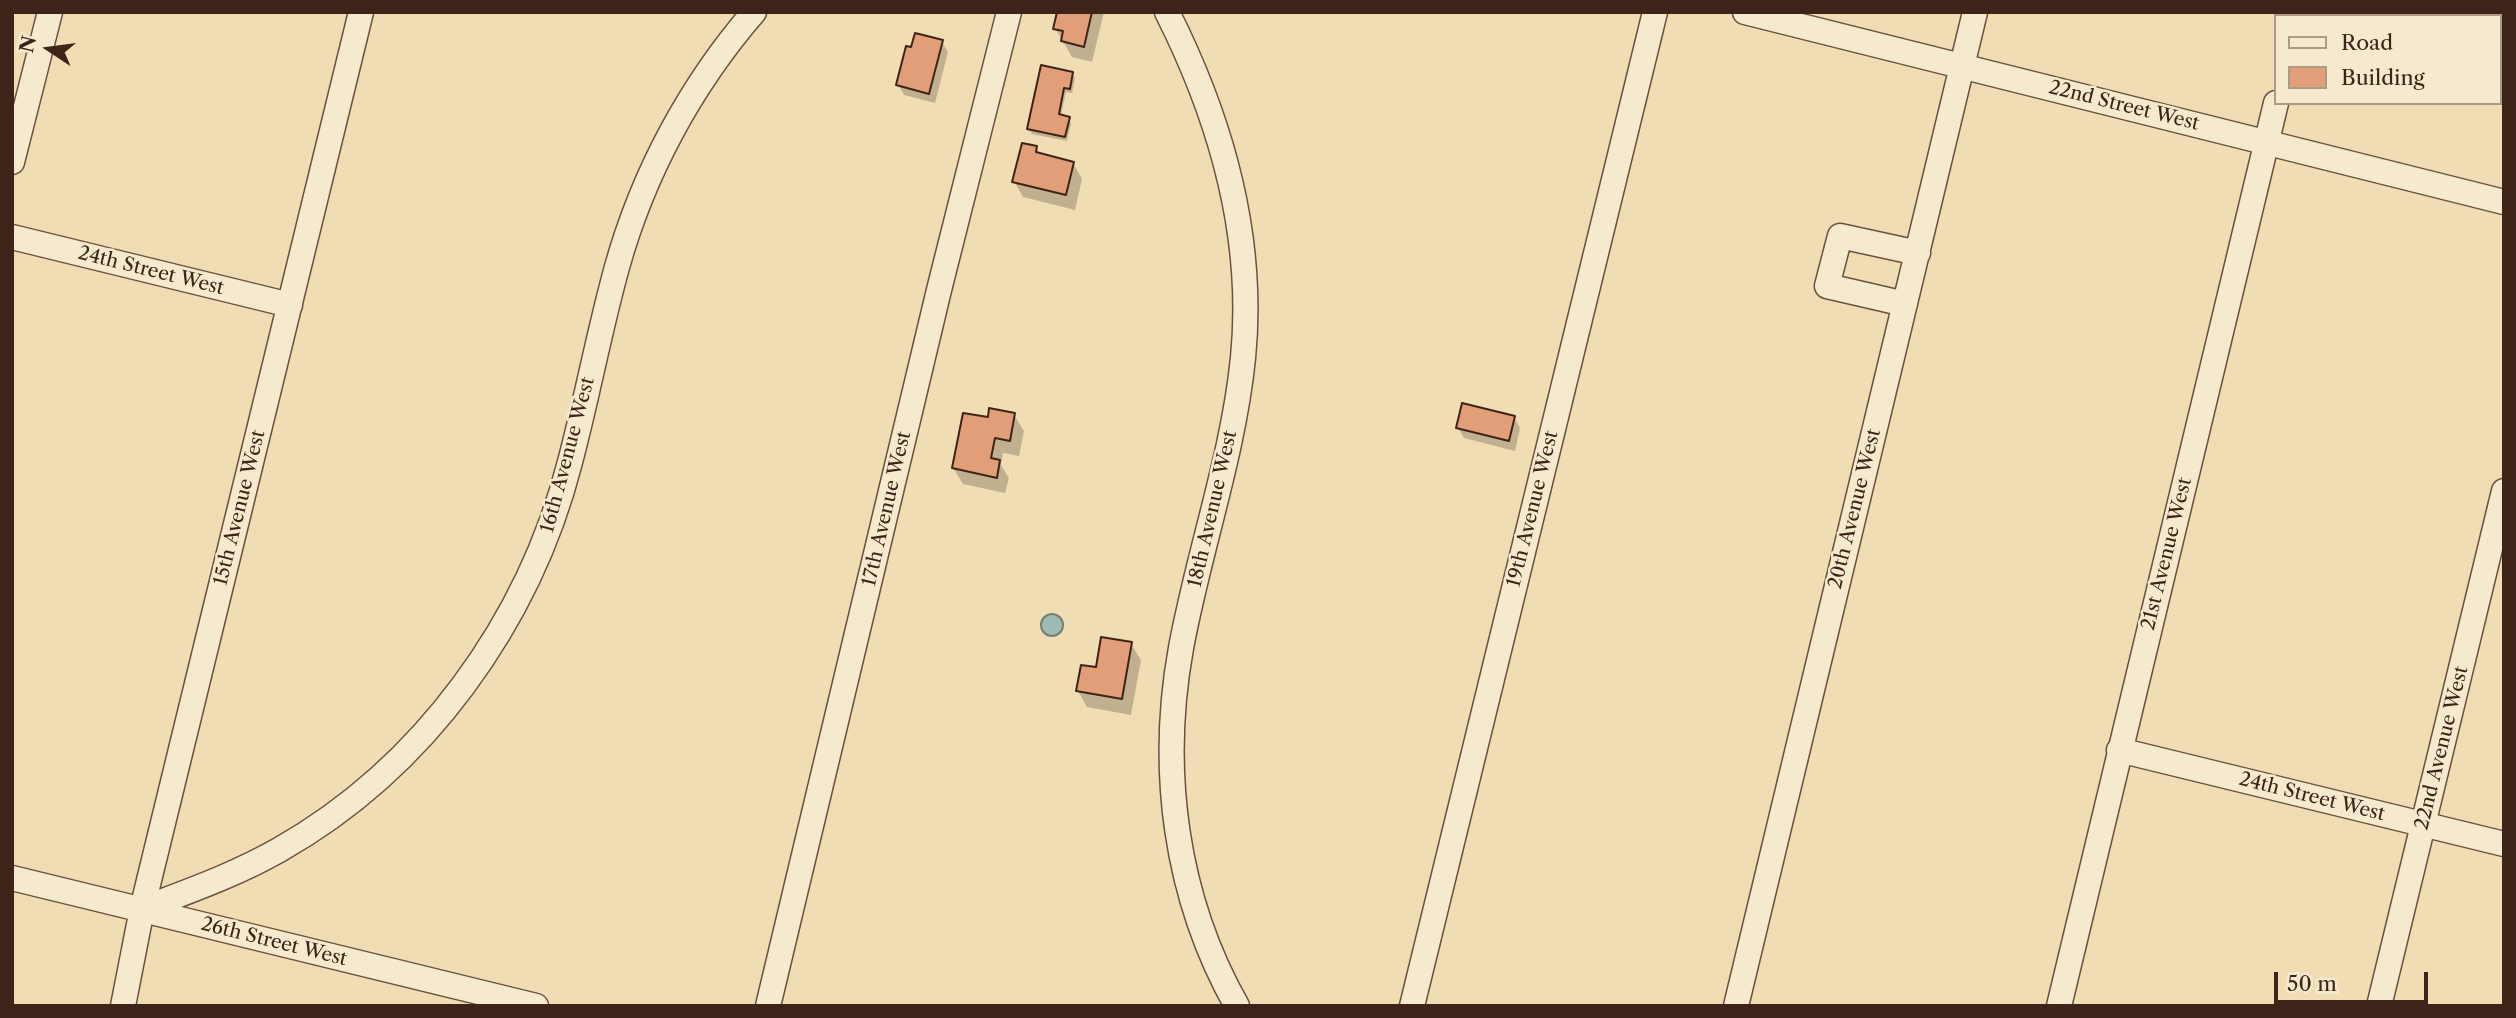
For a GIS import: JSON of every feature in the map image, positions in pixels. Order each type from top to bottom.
[{"type":"street","points":[[12,162],[50,12]]},
{"type":"street","name":"15th Avenue West","points":[[123,1006],[142,909],[361,12]]},
{"type":"street","name":"16th Avenue West","points":[[142,909],[235,874],[317,826],[362,791],[418,739],[453,698],[489,648],[525,587],[552,523],[570,462],[617,266],[641,194],[664,144],[704,75],[754,12]]},
{"type":"street","name":"17th Avenue West","points":[[768,1006],[939,290],[1009,12]]},
{"type":"street","name":"18th Avenue West","points":[[1167,12],[1208,100],[1223,147],[1235,197],[1242,268],[1243,355],[1238,400],[1181,650],[1171,764],[1174,814],[1183,864],[1197,915],[1216,965],[1237,1006]]},
{"type":"street","name":"19th Avenue West","points":[[1412,1006],[1655,12]]},
{"type":"street","name":"22nd Street West","points":[[1745,12],[2504,202]]},
{"type":"street","name":"20th Avenue West","points":[[1735,1006],[1975,12]]},
{"type":"street","name":"21st Avenue West","points":[[2059,1006],[2276,105]]},
{"type":"street","points":[[1905,304],[1827,286],[1840,236],[1918,253]]},
{"type":"street","name":"24th Street West","points":[[12,237],[290,305]]},
{"type":"street","name":"22nd Avenue West","points":[[2379,1006],[2504,491]]},
{"type":"street","name":"24th Street West","points":[[2119,750],[2504,844]]},
{"type":"street","name":"26th Street West","points":[[12,877],[536,1006]]},
{"type":"water","points":[[1048,614],[1056,614],[1063,621],[1063,629],[1056,636],[1048,636],[1041,629],[1041,621]]},
{"type":"building","points":[[1057,12],[1092,12],[1084,47],[1061,41],[1063,31],[1053,29]]},
{"type":"building","points":[[915,33],[943,40],[929,94],[896,85],[906,46],[911,47]]},
{"type":"building","points":[[1041,65],[1073,72],[1070,89],[1064,88],[1059,114],[1070,117],[1065,137],[1027,129]]},
{"type":"building","points":[[1022,143],[1037,146],[1036,152],[1074,162],[1066,195],[1012,182]]},
{"type":"building","points":[[1462,403],[1515,416],[1509,441],[1456,428]]},
{"type":"building","points":[[989,408],[1015,413],[1010,441],[995,438],[991,458],[1000,460],[997,478],[952,468],[963,413],[988,417]]},
{"type":"building","points":[[1101,637],[1132,642],[1122,699],[1076,691],[1081,665],[1096,667]]}]
